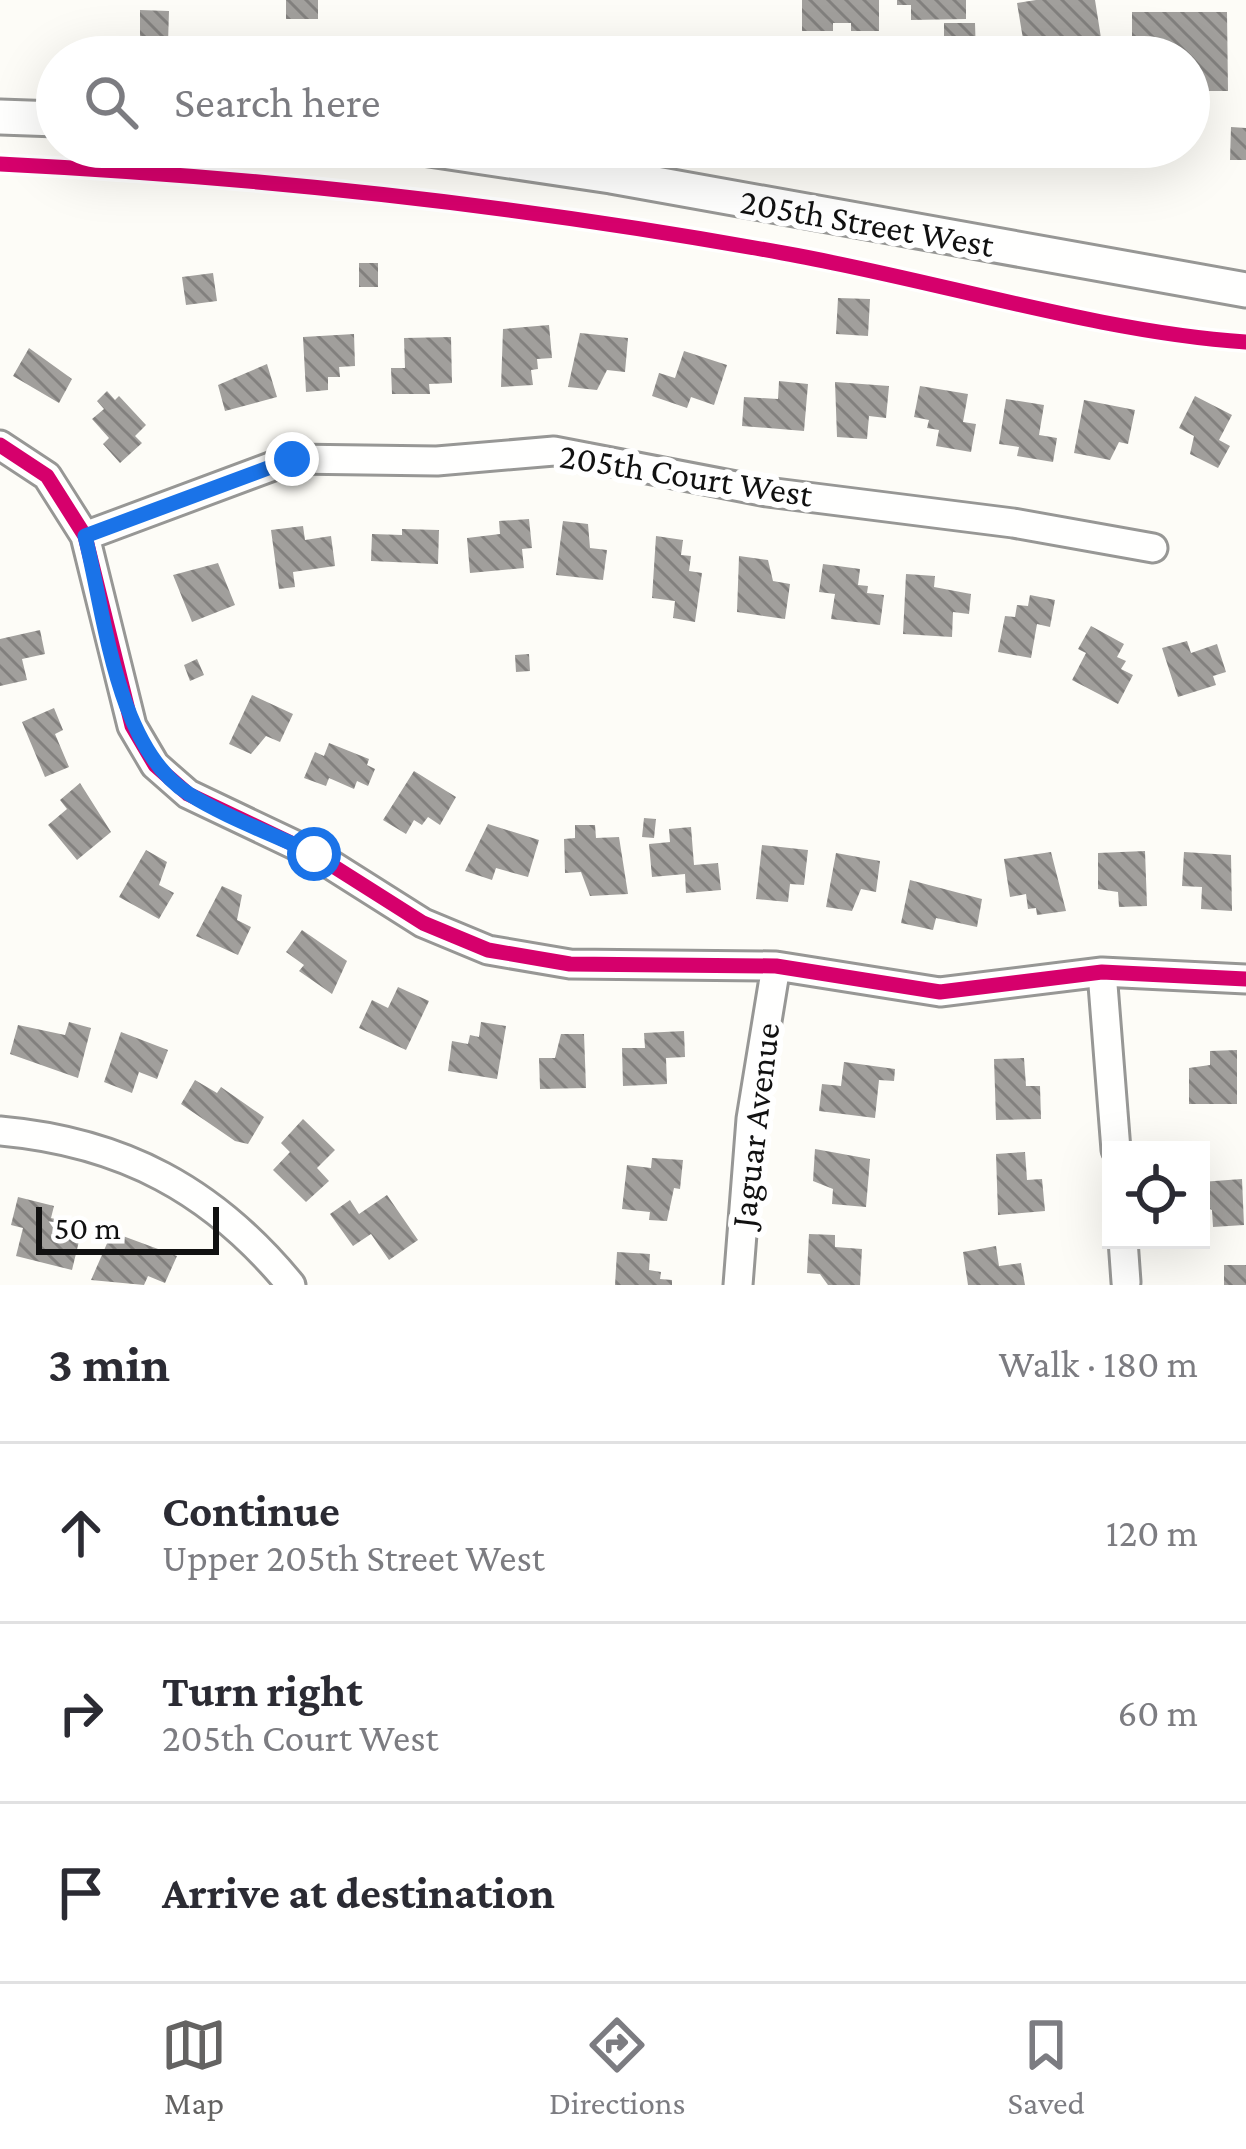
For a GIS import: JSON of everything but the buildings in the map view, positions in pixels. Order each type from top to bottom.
[{"type":"street","points":[[0,117],[36,118]]},
{"type":"street","name":"205th Street West","points":[[557,168],[1246,290]]},
{"type":"street","points":[[0,445],[47,476],[85,536],[132,726],[154,765],[188,794],[314,854],[423,923],[488,950],[570,964],[776,965],[940,992],[1102,972],[1246,979]]},
{"type":"street","name":"205th Court West","points":[[85,536],[292,459],[437,460],[554,451],[766,492],[1013,523],[1153,548]]},
{"type":"street","name":"Jaguar Avenue","points":[[738,1285],[751,1119],[776,965]]},
{"type":"street","points":[[1102,972],[1115,1141]]},
{"type":"street","points":[[0,1131],[58,1136],[190,1188],[246,1231],[291,1285]]},
{"type":"street","points":[[1124,1249],[1126,1282]]},
{"type":"cycle path","points":[[0,164],[36,166]]},
{"type":"cycle path","points":[[61,168],[295,185],[589,221],[840,264],[1132,328],[1246,342]]},
{"type":"cycle path","points":[[0,445],[47,476],[85,536],[132,726],[155,765],[188,794],[314,854],[423,923],[488,950],[570,964],[776,966],[940,992],[1102,972],[1246,979]]},
{"type":"route","points":[[292,459],[85,536],[132,726],[154,765],[188,794],[314,854]]}]
